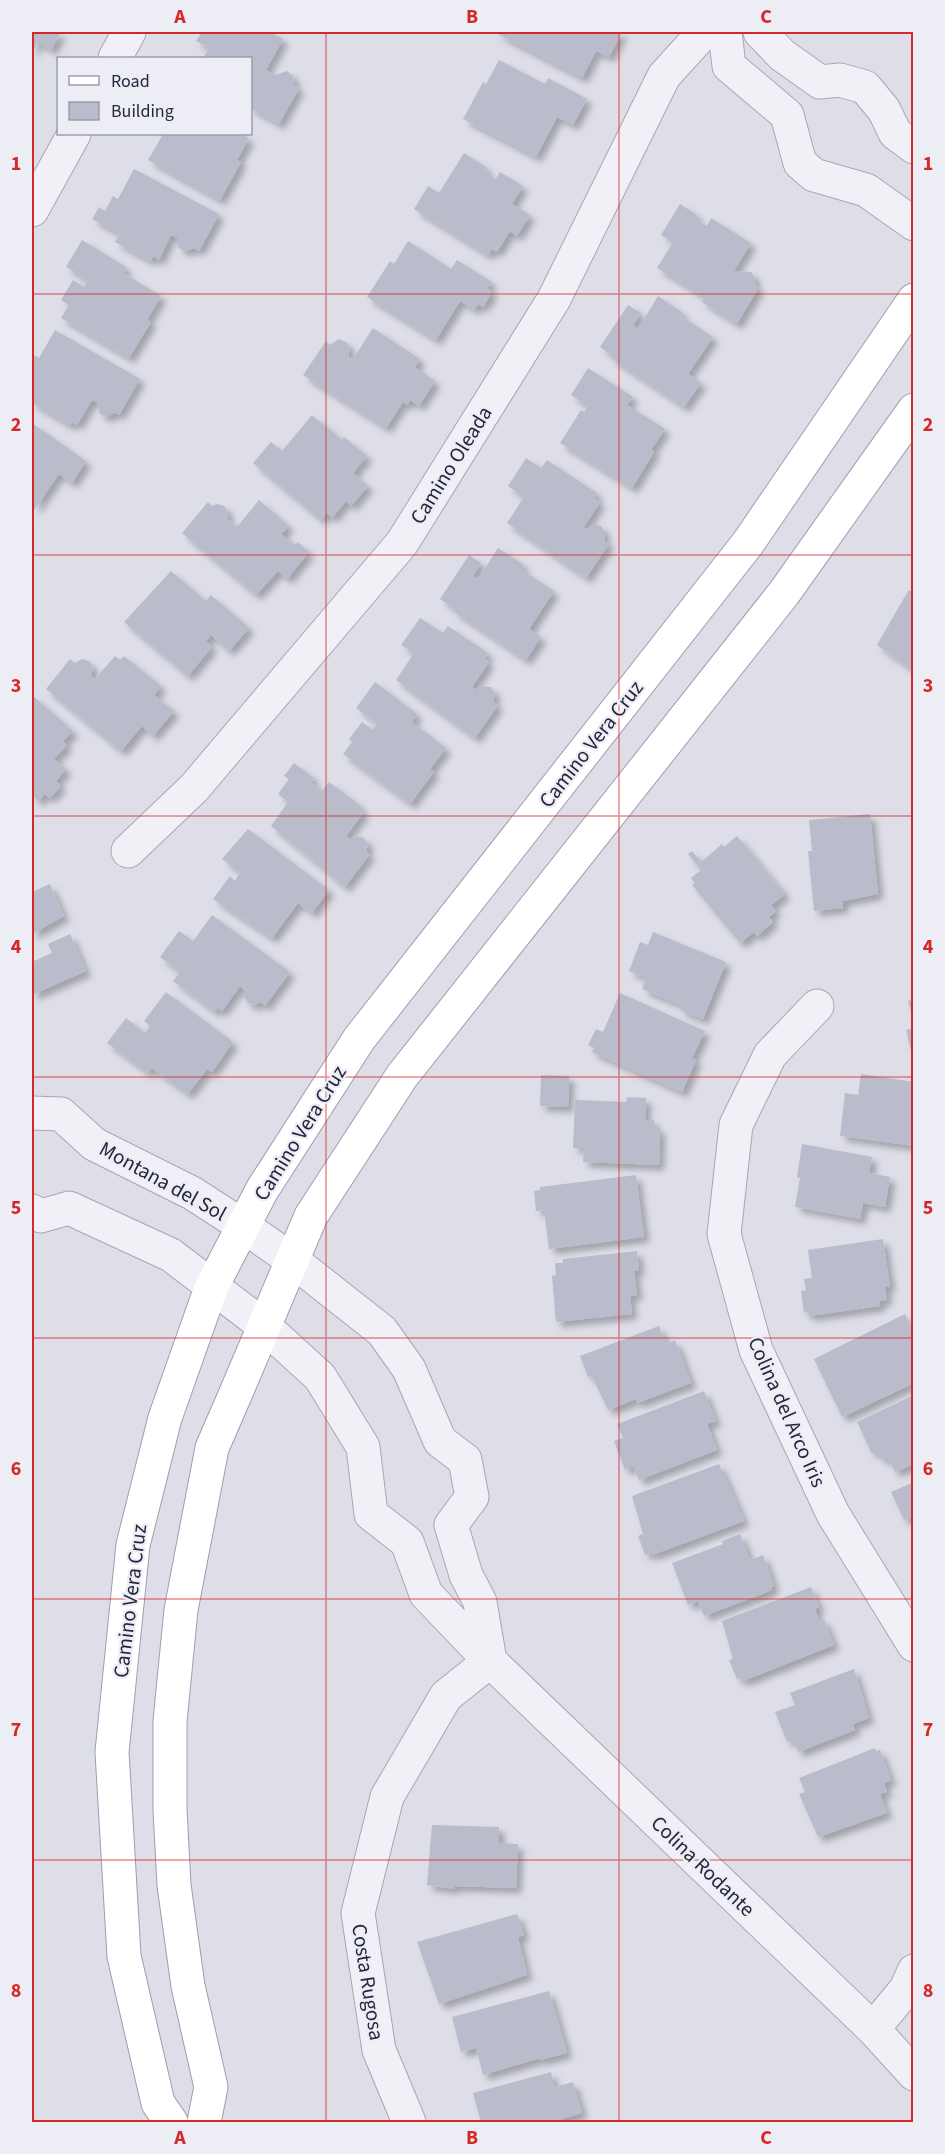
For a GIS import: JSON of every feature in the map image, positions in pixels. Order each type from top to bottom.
[{"type":"main road","name":"Camino Vera Cruz","points":[[171,2122],[158,2103],[124,1956],[112,1752],[133,1545],[165,1418],[211,1288],[262,1190],[359,1039],[748,543],[914,300]]},
{"type":"main road","points":[[204,2122],[211,2087],[188,1986],[174,1885],[170,1810],[170,1721],[181,1610],[212,1448],[311,1216],[402,1076],[784,593],[914,410]]},
{"type":"street","points":[[116,57],[129,32]]},
{"type":"street","name":"Camino Oleada","points":[[128,851],[194,788],[402,543],[554,299],[664,76],[704,32]]},
{"type":"street","points":[[726,32],[729,66],[788,115],[800,163],[814,175],[866,190],[914,224]]},
{"type":"street","points":[[760,32],[782,55],[820,82]]},
{"type":"street","points":[[788,115],[820,82],[840,80],[865,87],[884,110],[895,133],[914,147]]},
{"type":"street","points":[[32,210],[73,135]]},
{"type":"street","name":"Colina del Arco Iris","points":[[818,1006],[770,1055],[736,1125],[724,1234],[756,1350],[833,1514],[914,1645]]},
{"type":"street","name":"Montana del Sol","points":[[32,1113],[61,1114],[94,1144],[192,1193],[292,1260]]},
{"type":"street","points":[[32,1212],[40,1216],[69,1208],[171,1255],[211,1288],[264,1326],[320,1377],[363,1447],[371,1514],[407,1542],[451,1525],[472,1497],[465,1460],[440,1442],[409,1369],[382,1331],[292,1260]]},
{"type":"street","points":[[451,1525],[466,1575],[480,1602],[490,1661]]},
{"type":"street","name":"Colina Rodante","points":[[407,1542],[426,1594],[490,1661],[873,2030],[914,2074]]},
{"type":"street","name":"Costa Rugosa","points":[[409,2122],[378,2050],[358,1913],[387,1797],[446,1696],[490,1661]]},
{"type":"street","points":[[873,2030],[906,1989],[914,1971]]},
{"type":"building","points":[[32,32],[61,32],[51,50],[38,42],[32,53]]},
{"type":"building","points":[[202,32],[270,32],[283,39],[266,70],[276,75],[287,71],[293,76],[294,85],[299,88],[279,124],[252,109],[252,57],[204,57],[209,48],[196,41]]},
{"type":"building","points":[[494,32],[622,32],[609,57],[596,51],[582,78]]},
{"type":"building","points":[[499,60],[545,84],[548,78],[587,99],[573,125],[557,117],[536,157],[463,119],[483,82],[486,84]]},
{"type":"building","points":[[162,135],[243,135],[249,138],[237,160],[241,162],[220,200],[148,160]]},
{"type":"building","points":[[464,153],[487,168],[485,172],[496,179],[500,172],[523,186],[512,204],[530,215],[517,236],[510,231],[497,252],[492,249],[488,255],[414,209],[428,186],[439,193]]},
{"type":"building","points":[[134,169],[219,214],[199,251],[195,248],[184,251],[178,247],[177,238],[171,235],[159,260],[153,256],[151,261],[115,242],[120,234],[92,219],[99,207],[105,211],[113,196],[118,199]]},
{"type":"building","points":[[680,204],[697,215],[695,219],[707,226],[711,218],[751,243],[734,271],[751,272],[755,278],[754,284],[759,287],[737,324],[702,302],[705,297],[657,268],[673,242],[661,235]]},
{"type":"building","points":[[82,240],[126,267],[123,273],[161,296],[147,320],[151,322],[129,358],[61,318],[69,305],[61,300],[73,280],[84,287],[88,280],[66,267]]},
{"type":"building","points":[[408,241],[451,269],[457,260],[492,282],[487,288],[492,292],[483,307],[478,304],[474,310],[460,301],[436,340],[367,297],[390,261],[394,264]]},
{"type":"building","points":[[658,296],[683,313],[681,316],[713,337],[688,374],[701,383],[684,407],[611,358],[613,356],[600,347],[628,305],[641,313],[633,325],[638,329]]},
{"type":"building","points":[[373,328],[420,359],[415,367],[435,381],[419,406],[410,400],[407,405],[403,402],[386,428],[303,375],[326,341],[330,345],[339,339],[346,342],[350,348],[348,356],[353,359]]},
{"type":"building","points":[[55,330],[140,379],[119,415],[115,412],[107,417],[100,414],[97,402],[92,400],[77,425],[72,422],[70,425],[32,403],[32,354],[39,358]]},
{"type":"building","points":[[588,368],[633,397],[627,405],[665,429],[651,450],[654,452],[632,488],[560,443],[581,410],[584,412],[588,406],[571,395]]},
{"type":"building","points":[[312,415],[342,440],[344,437],[367,456],[353,473],[368,486],[351,506],[346,501],[332,518],[327,513],[321,520],[253,463],[271,442],[282,451]]},
{"type":"building","points":[[32,423],[86,461],[72,483],[59,474],[34,510]]},
{"type":"building","points":[[526,458],[541,468],[547,460],[597,493],[594,498],[600,502],[584,527],[586,529],[595,524],[601,526],[605,533],[604,541],[609,544],[586,578],[507,523],[524,497],[508,486]]},
{"type":"building","points":[[259,500],[289,526],[281,534],[295,545],[298,542],[309,552],[287,579],[278,571],[256,595],[182,533],[208,502],[212,506],[217,504],[224,506],[228,512],[227,519],[237,527]]},
{"type":"building","points":[[498,548],[524,565],[521,569],[554,591],[529,629],[541,637],[526,660],[453,611],[455,609],[440,599],[469,555],[481,563],[473,576],[478,579]]},
{"type":"building","points":[[171,571],[206,601],[211,595],[249,628],[229,651],[211,635],[206,641],[212,647],[188,676],[124,622]]},
{"type":"building","points":[[914,590],[914,671],[877,645],[908,591]]},
{"type":"building","points":[[420,618],[443,633],[448,626],[488,653],[484,658],[489,662],[472,687],[476,690],[481,686],[491,687],[495,694],[493,702],[498,705],[475,738],[396,680],[414,653],[401,645]]},
{"type":"building","points":[[115,656],[120,660],[124,656],[161,686],[154,695],[174,711],[153,736],[142,726],[121,751],[46,689],[70,659],[75,663],[82,659],[89,661],[93,667],[91,676],[95,679]]},
{"type":"building","points":[[375,682],[417,714],[412,722],[446,748],[430,769],[434,772],[410,804],[343,754],[352,742],[349,739],[362,722],[373,730],[377,723],[356,708]]},
{"type":"building","points":[[32,695],[73,731],[63,741],[67,745],[54,759],[66,769],[56,781],[61,786],[50,798],[45,794],[38,801],[32,795]]},
{"type":"building","points":[[294,763],[314,778],[311,782],[322,791],[329,782],[361,806],[359,809],[364,812],[346,836],[350,839],[357,836],[364,838],[368,844],[366,852],[370,854],[345,887],[271,826],[288,802],[278,794],[289,779],[284,776]]},
{"type":"building","points":[[870,814],[878,894],[843,901],[843,908],[814,911],[808,851],[812,851],[809,820]]},
{"type":"building","points":[[248,829],[329,890],[312,913],[298,903],[272,938],[213,899],[230,876],[235,881],[240,872],[222,859]]},
{"type":"building","points":[[737,836],[785,894],[771,905],[776,911],[769,917],[773,922],[757,936],[754,932],[740,943],[692,885],[695,883],[691,878],[701,870],[688,854],[692,851],[701,862],[722,844],[724,847]]},
{"type":"building","points":[[50,884],[64,916],[32,934],[32,892]]},
{"type":"building","points":[[212,915],[290,972],[265,1006],[261,1002],[254,1005],[248,1003],[244,997],[244,990],[240,986],[222,1011],[217,1008],[215,1012],[173,981],[180,972],[160,957],[179,931],[193,941]]},
{"type":"building","points":[[653,932],[726,962],[703,1019],[680,1010],[681,1005],[642,989],[646,978],[629,971],[640,942],[648,945]]},
{"type":"building","points":[[70,934],[86,971],[32,995],[32,962],[52,953],[48,944]]},
{"type":"building","points":[[166,992],[233,1042],[212,1072],[207,1069],[188,1094],[152,1068],[148,1073],[107,1043],[126,1018],[145,1033],[150,1026],[144,1021]]},
{"type":"building","points":[[620,993],[705,1031],[692,1058],[696,1060],[682,1092],[592,1052],[594,1048],[588,1045],[596,1029],[603,1032]]},
{"type":"building","points":[[914,999],[914,1019],[913,1019],[908,1001]]},
{"type":"building","points":[[914,1028],[914,1059],[913,1059],[906,1030]]},
{"type":"building","points":[[861,1074],[914,1082],[914,1146],[840,1136],[845,1093],[858,1095]]},
{"type":"building","points":[[541,1075],[569,1076],[568,1107],[540,1106]]},
{"type":"building","points":[[627,1097],[646,1098],[645,1120],[654,1120],[654,1128],[660,1128],[659,1165],[583,1162],[584,1148],[573,1148],[575,1100],[626,1102]]},
{"type":"building","points":[[802,1144],[872,1157],[869,1173],[890,1177],[885,1207],[863,1203],[860,1219],[795,1207]]},
{"type":"building","points":[[636,1175],[644,1237],[549,1249],[544,1210],[536,1211],[534,1191],[540,1190],[540,1187]]},
{"type":"building","points":[[883,1239],[890,1287],[885,1287],[887,1300],[880,1301],[880,1306],[809,1316],[808,1312],[804,1313],[801,1291],[806,1290],[804,1279],[812,1278],[808,1250]]},
{"type":"building","points":[[637,1251],[639,1270],[634,1271],[637,1295],[630,1296],[632,1314],[556,1322],[552,1276],[556,1275],[555,1263],[563,1263],[563,1259]]},
{"type":"building","points":[[905,1314],[914,1331],[914,1383],[842,1417],[814,1359]]},
{"type":"building","points":[[659,1326],[666,1344],[675,1340],[691,1383],[637,1403],[636,1399],[608,1410],[592,1376],[588,1377],[580,1356]]},
{"type":"building","points":[[704,1391],[716,1421],[707,1424],[717,1450],[639,1480],[633,1466],[625,1470],[614,1441],[623,1438],[617,1424]]},
{"type":"building","points":[[914,1395],[914,1464],[895,1472],[888,1458],[882,1460],[877,1451],[872,1454],[857,1422]]},
{"type":"building","points":[[719,1464],[744,1521],[652,1555],[651,1552],[645,1555],[638,1536],[643,1534],[632,1496]]},
{"type":"building","points":[[914,1482],[914,1521],[912,1517],[904,1520],[891,1492]]},
{"type":"building","points":[[740,1534],[750,1560],[763,1555],[774,1586],[771,1587],[772,1590],[704,1616],[698,1601],[688,1605],[672,1563],[723,1544],[722,1541]]},
{"type":"building","points":[[811,1587],[819,1607],[815,1609],[819,1621],[824,1619],[834,1645],[743,1681],[741,1678],[737,1679],[729,1660],[733,1659],[722,1621]]},
{"type":"building","points":[[854,1669],[869,1718],[853,1724],[855,1730],[798,1752],[793,1739],[787,1742],[775,1712],[795,1705],[790,1693]]},
{"type":"building","points":[[875,1748],[876,1751],[880,1750],[891,1780],[884,1783],[887,1792],[880,1794],[887,1813],[818,1837],[799,1794],[805,1792],[799,1778]]},
{"type":"building","points":[[432,1825],[499,1827],[499,1843],[518,1844],[516,1888],[455,1886],[454,1889],[427,1885]]},
{"type":"building","points":[[517,1914],[524,1935],[518,1937],[527,1975],[439,2004],[417,1942]]},
{"type":"building","points":[[549,1991],[567,2053],[540,2060],[540,2058],[483,2075],[476,2048],[461,2052],[452,2017]]},
{"type":"building","points":[[551,2072],[554,2087],[573,2082],[582,2113],[562,2119],[563,2122],[481,2122],[473,2093]]}]
